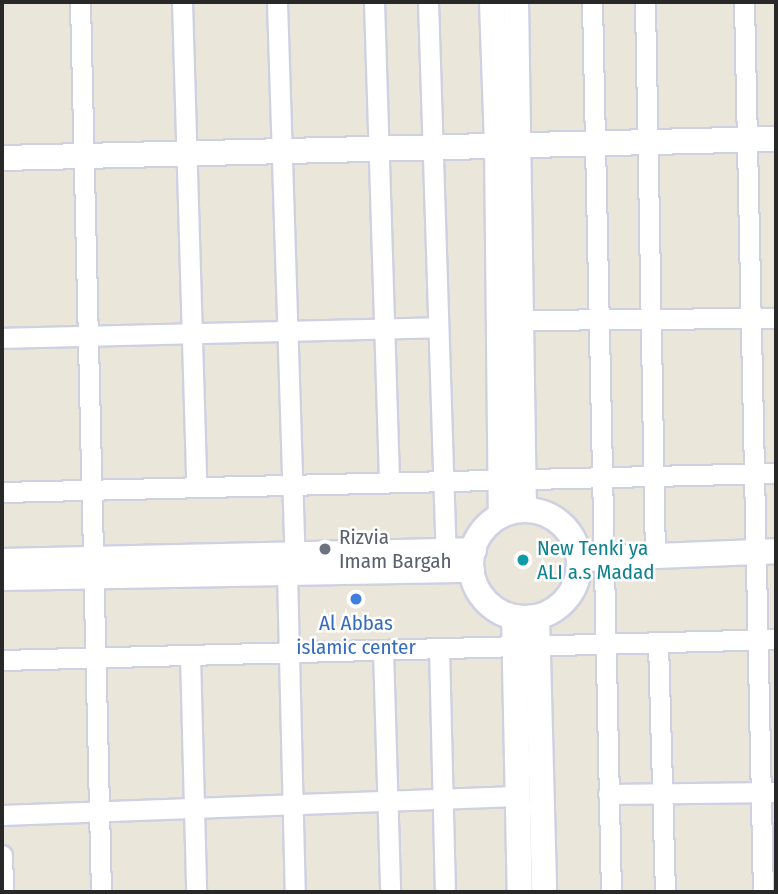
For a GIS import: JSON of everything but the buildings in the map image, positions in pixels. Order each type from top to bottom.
[{"type":"street","points":[[80,2],[101,892]]},
{"type":"street","points":[[182,2],[196,487]]},
{"type":"street","points":[[277,2],[293,485],[290,652],[295,892]]},
{"type":"street","points":[[374,2],[388,482]]},
{"type":"street","points":[[428,2],[446,561]]},
{"type":"street","points":[[492,2],[509,145],[522,320],[512,480]]},
{"type":"street","points":[[513,513],[509,145],[516,2]]},
{"type":"street","points":[[592,2],[601,477],[591,559],[604,644],[611,892]]},
{"type":"street","points":[[645,2],[655,556]]},
{"type":"street","points":[[744,2],[754,474],[766,552],[769,792],[763,892]]},
{"type":"street","points":[[2,158],[776,139]]},
{"type":"street","points":[[522,320],[776,318]]},
{"type":"street","points":[[2,338],[438,327]]},
{"type":"street","points":[[2,492],[776,473]]},
{"type":"street","points":[[538,511],[555,519],[591,559],[566,599],[553,611],[526,617],[489,604],[478,590],[473,560],[487,526],[513,513],[538,511]]},
{"type":"street","points":[[591,559],[766,552]]},
{"type":"street","points":[[2,561],[95,568],[292,567],[473,560]]},
{"type":"street","points":[[2,578],[95,568]]},
{"type":"street","points":[[520,892],[518,796],[526,617]]},
{"type":"street","points":[[2,660],[767,639]]},
{"type":"street","points":[[658,642],[665,892]]},
{"type":"street","points":[[526,646],[544,892]]},
{"type":"street","points":[[439,648],[446,892]]},
{"type":"street","points":[[383,650],[390,892]]},
{"type":"street","points":[[190,655],[197,892]]},
{"type":"street","points":[[608,794],[769,792]]},
{"type":"street","points":[[2,815],[518,796]]},
{"type":"street","points":[[2,855],[3,892]]},
{"type":"place","name":"Rizvia Imam Bargah","points":[[325,549]]},
{"type":"place","name":"New Tenki ya ALI a.s Madad","points":[[523,560]]},
{"type":"place","name":"Al Abbas islamic center","points":[[356,599]]}]
